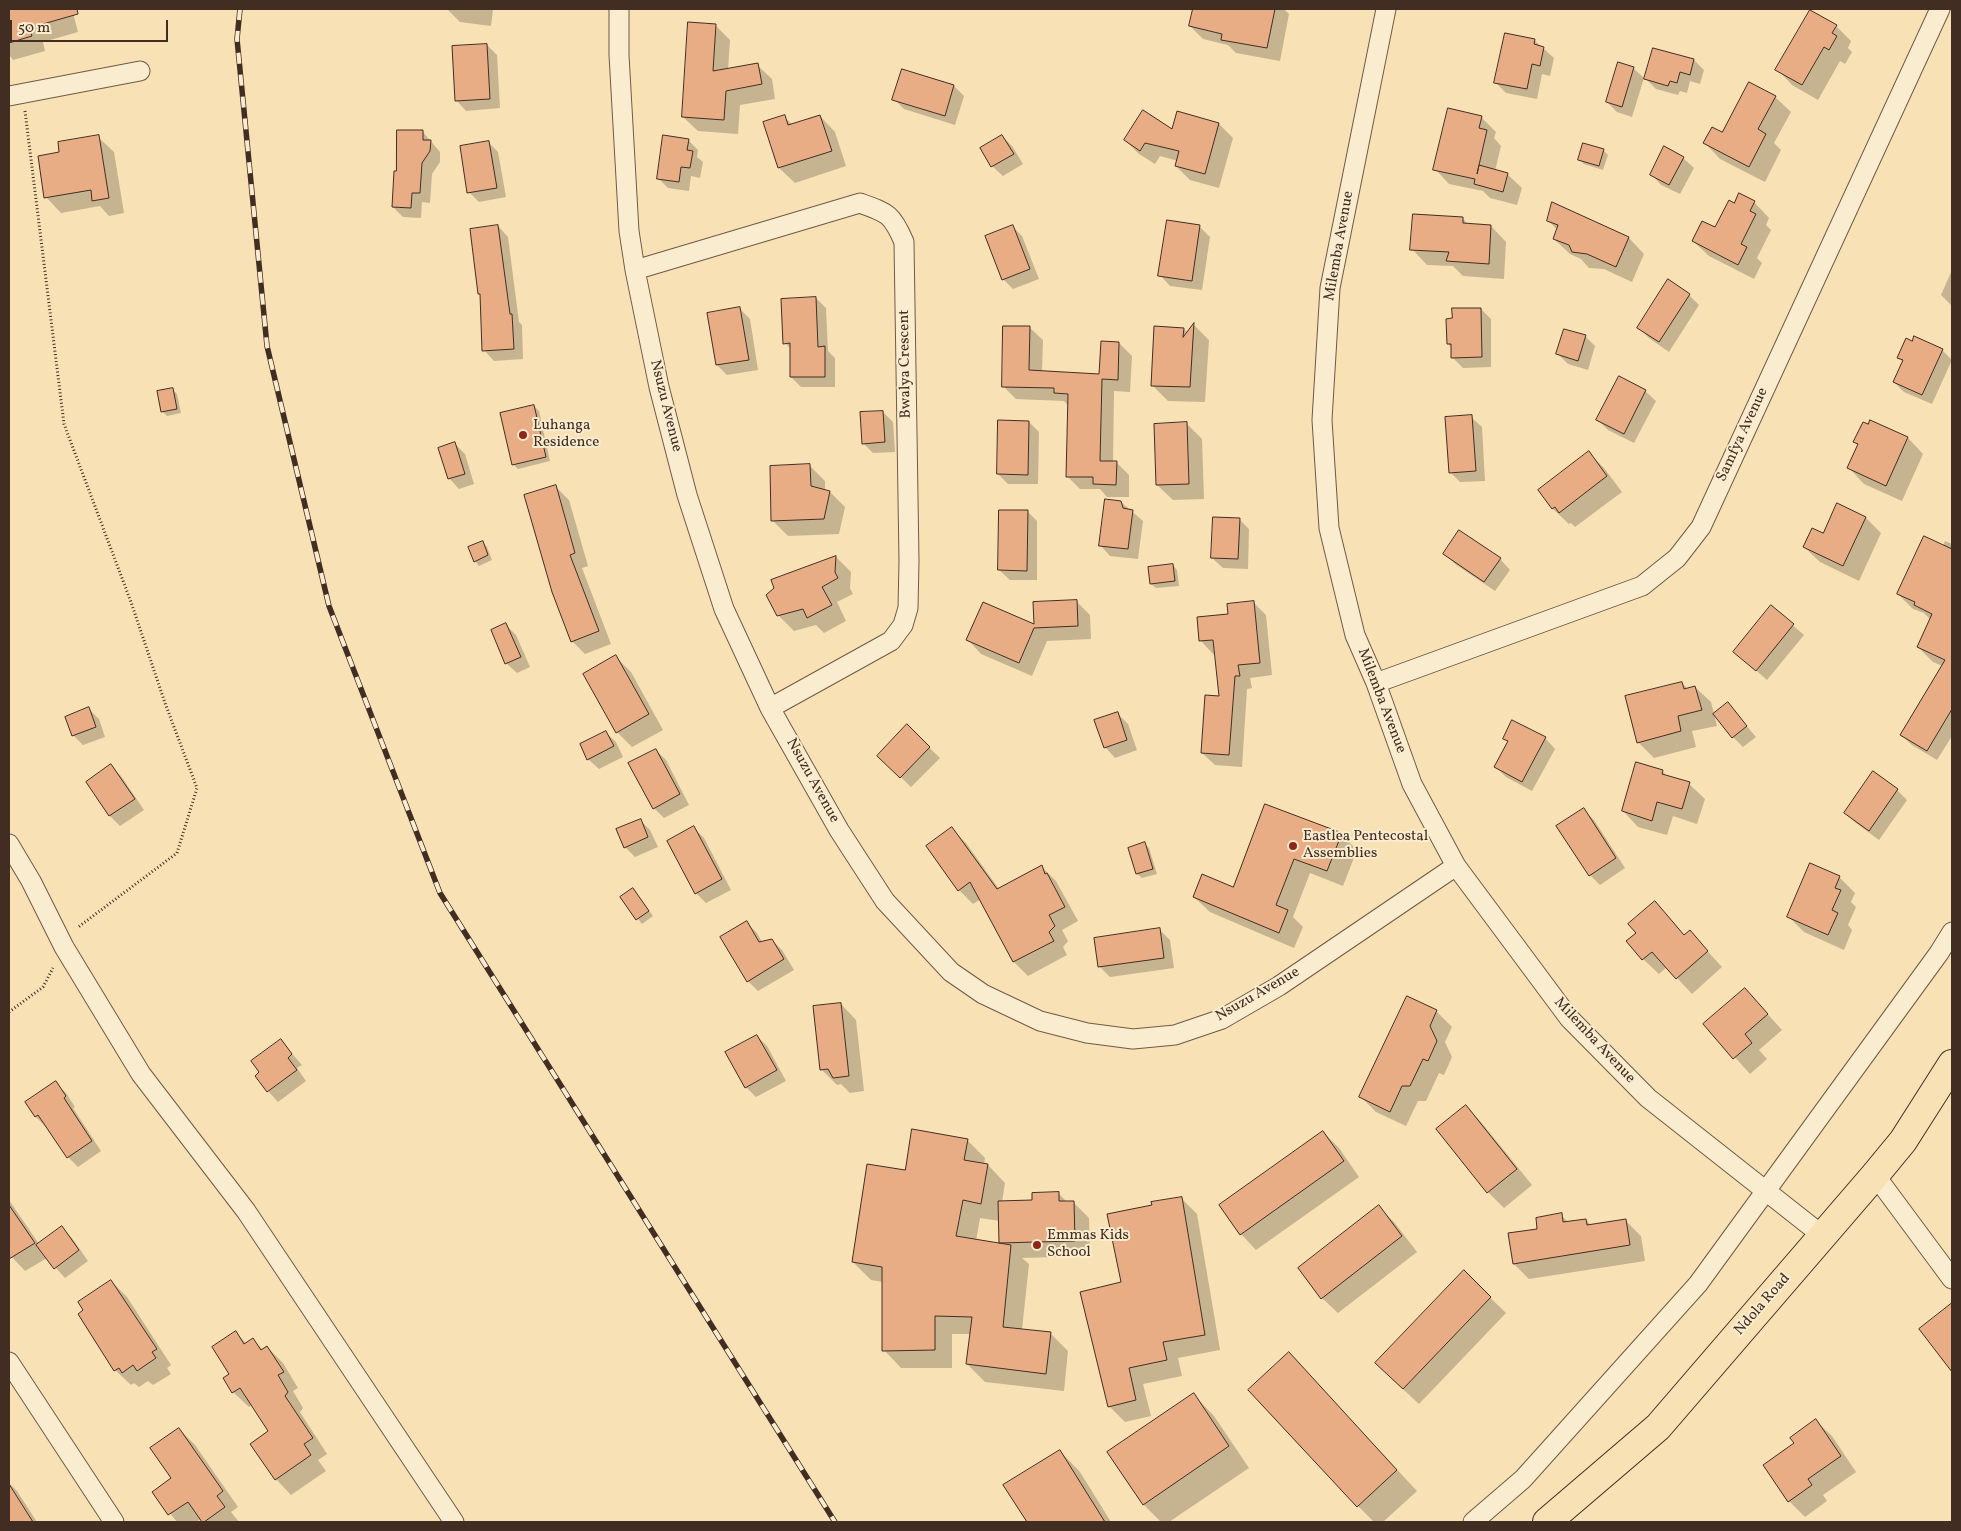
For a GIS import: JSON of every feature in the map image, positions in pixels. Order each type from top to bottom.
[{"type":"main road","name":"Ndola Road","points":[[1547,1522],[1658,1427],[1903,1141],[1952,1064]]},
{"type":"street","name":"Nsuzu Avenue","points":[[620,9],[619,55],[628,231],[659,387],[687,495],[724,609],[770,708],[839,830],[885,902],[951,972],[983,994],[1040,1021],[1087,1032],[1133,1039],[1176,1036],[1222,1019],[1279,986],[1456,866]]},
{"type":"street","name":"Milemba Avenue","points":[[1386,9],[1330,288],[1322,420],[1328,528],[1355,635],[1376,682],[1412,784],[1456,866],[1569,1018],[1648,1098],[1823,1236]]},
{"type":"street","name":"Samfya Avenue","points":[[1376,682],[1642,586],[1677,558],[1701,527],[1940,9]]},
{"type":"street","points":[[16,95],[140,71]]},
{"type":"street","name":"Bwalya Crescent","points":[[635,270],[860,203],[878,209],[894,220],[904,242],[908,608],[903,625],[892,641],[770,708]]},
{"type":"street","points":[[9,844],[31,881],[64,947],[141,1074],[246,1211],[454,1522]]},
{"type":"street","points":[[1473,1522],[1523,1479],[1698,1284],[1939,953],[1952,932]]},
{"type":"street","points":[[1875,1175],[1952,1278]]},
{"type":"street","points":[[9,1362],[114,1522]]},
{"type":"path","points":[[9,1012],[43,987],[64,947],[78,927],[176,853],[198,788],[165,703],[131,602],[64,424],[16,95]]},
{"type":"building","points":[[9,9],[77,9],[78,14],[29,28],[32,36],[9,43]]},
{"type":"building","points":[[1193,9],[1275,9],[1267,48],[1221,40],[1222,34],[1189,26]]},
{"type":"building","points":[[1810,10],[1837,25],[1832,33],[1837,36],[1829,50],[1824,47],[1802,85],[1775,70]]},
{"type":"building","points":[[688,22],[716,24],[713,71],[758,63],[762,84],[726,91],[724,120],[682,117]]},
{"type":"building","points":[[1505,33],[1535,39],[1534,44],[1544,47],[1540,66],[1532,64],[1527,89],[1494,83]]},
{"type":"building","points":[[487,44],[490,99],[455,101],[452,46]]},
{"type":"building","points":[[1653,48],[1694,59],[1690,75],[1680,72],[1677,83],[1670,81],[1668,86],[1644,79]]},
{"type":"building","points":[[1618,62],[1634,67],[1622,107],[1606,102]]},
{"type":"building","points":[[902,69],[954,85],[945,116],[892,100]]},
{"type":"building","points":[[1749,82],[1776,96],[1758,129],[1766,134],[1749,167],[1703,143],[1712,127],[1722,132]]},
{"type":"building","points":[[1448,108],[1482,116],[1479,128],[1487,130],[1479,165],[1508,173],[1503,192],[1474,184],[1475,179],[1433,170]]},
{"type":"building","points":[[1143,110],[1172,129],[1177,111],[1219,123],[1205,174],[1175,166],[1179,151],[1145,143],[1140,151],[1124,140]]},
{"type":"building","points":[[785,115],[788,125],[820,115],[832,151],[778,168],[763,122]]},
{"type":"building","points":[[397,130],[423,130],[423,140],[431,140],[430,151],[422,163],[420,193],[412,193],[411,208],[392,207],[394,171],[396,171]]},
{"type":"building","points":[[99,135],[109,198],[92,201],[91,190],[44,198],[38,156],[59,152],[58,142]]},
{"type":"building","points":[[663,135],[689,139],[687,150],[693,151],[690,168],[681,167],[679,182],[657,179]]},
{"type":"building","points":[[1002,135],[1014,154],[991,167],[980,148]]},
{"type":"building","points":[[489,141],[497,188],[467,193],[460,146]]},
{"type":"building","points":[[1583,143],[1604,149],[1599,166],[1578,160]]},
{"type":"building","points":[[1664,146],[1684,157],[1669,185],[1650,175]]},
{"type":"building","points":[[1739,193],[1755,201],[1750,211],[1756,214],[1741,244],[1747,247],[1738,265],[1692,241],[1702,221],[1715,227],[1729,200],[1734,203]]},
{"type":"building","points":[[1552,202],[1629,237],[1616,267],[1587,254],[1572,252],[1569,245],[1553,239],[1558,225],[1547,221]]},
{"type":"building","points":[[1413,214],[1463,217],[1463,223],[1491,225],[1489,264],[1446,261],[1449,252],[1410,250]]},
{"type":"building","points":[[1167,220],[1200,225],[1192,281],[1158,276]]},
{"type":"building","points":[[498,225],[510,314],[512,314],[514,349],[482,351],[480,294],[478,294],[470,229]]},
{"type":"building","points":[[1013,225],[1030,269],[1002,280],[985,236]]},
{"type":"building","points":[[1668,279],[1690,294],[1659,342],[1637,328]]},
{"type":"building","points":[[816,297],[818,347],[825,346],[825,377],[790,377],[790,343],[783,344],[781,299]]},
{"type":"building","points":[[740,307],[749,360],[716,365],[707,313]]},
{"type":"building","points":[[1452,308],[1481,308],[1482,357],[1451,358],[1451,344],[1447,344],[1446,319],[1452,318]]},
{"type":"building","points":[[1194,323],[1190,387],[1151,386],[1154,326],[1184,328],[1183,337]]},
{"type":"building","points":[[1003,326],[1030,326],[1029,370],[1099,374],[1101,341],[1119,342],[1118,380],[1102,379],[1100,461],[1117,461],[1116,485],[1093,484],[1093,477],[1066,477],[1068,394],[1054,393],[1054,388],[1002,387]]},
{"type":"building","points":[[1564,329],[1586,335],[1578,361],[1556,354]]},
{"type":"building","points":[[1914,336],[1943,349],[1922,395],[1893,382],[1903,360],[1897,358],[1906,338],[1912,341]]},
{"type":"building","points":[[1619,376],[1646,390],[1624,434],[1596,420]]},
{"type":"building","points":[[173,388],[177,409],[161,412],[157,391]]},
{"type":"building","name":"Luhanga Residence","points":[[534,405],[546,457],[512,465],[500,413]]},
{"type":"building","points":[[883,411],[885,442],[862,444],[860,412]]},
{"type":"building","points":[[1472,415],[1476,471],[1449,473],[1445,417]]},
{"type":"building","points":[[998,420],[1029,421],[1028,475],[997,474]]},
{"type":"building","points":[[1870,420],[1908,437],[1886,486],[1847,468],[1858,444],[1853,442],[1863,422],[1868,424]]},
{"type":"building","points":[[1187,422],[1189,484],[1156,485],[1154,424]]},
{"type":"building","points":[[455,442],[465,474],[448,479],[438,448]]},
{"type":"building","points":[[1589,451],[1607,476],[1559,513],[1555,507],[1552,509],[1538,490]]},
{"type":"building","points":[[810,464],[811,486],[830,491],[824,519],[771,521],[770,466]]},
{"type":"building","points":[[556,485],[575,553],[570,555],[599,631],[571,642],[552,592],[524,495]]},
{"type":"building","points":[[1105,499],[1121,501],[1123,508],[1133,510],[1128,549],[1099,546]]},
{"type":"building","points":[[1837,503],[1866,517],[1843,566],[1803,547],[1812,528],[1823,533]]},
{"type":"building","points":[[999,510],[1028,510],[1027,571],[998,570]]},
{"type":"building","points":[[1213,517],[1240,518],[1238,559],[1211,558]]},
{"type":"building","points":[[1459,530],[1501,558],[1484,582],[1443,554]]},
{"type":"building","points":[[1924,536],[1952,549],[1952,709],[1927,751],[1900,735],[1945,660],[1917,647],[1932,614],[1914,605],[1915,602],[1897,594]]},
{"type":"building","points":[[483,541],[488,555],[474,562],[468,547]]},
{"type":"building","points":[[836,556],[835,572],[838,578],[822,587],[832,605],[807,618],[803,609],[777,616],[766,595],[774,588],[771,580]]},
{"type":"building","points":[[1173,564],[1175,581],[1150,584],[1148,567]]},
{"type":"building","points":[[1077,600],[1078,626],[1034,628],[1019,663],[966,640],[983,602],[1034,624],[1033,602]]},
{"type":"building","points":[[1254,601],[1260,663],[1238,665],[1240,676],[1235,676],[1229,755],[1201,753],[1205,695],[1219,696],[1213,640],[1199,641],[1197,617],[1228,614],[1227,604]]},
{"type":"building","points":[[1771,605],[1794,624],[1756,671],[1733,652]]},
{"type":"building","points":[[506,623],[521,657],[505,664],[491,630]]},
{"type":"building","points":[[616,655],[649,714],[616,733],[583,674]]},
{"type":"building","points":[[1682,682],[1684,689],[1695,686],[1702,710],[1678,716],[1681,731],[1637,743],[1625,696]]},
{"type":"building","points":[[1728,702],[1747,726],[1732,738],[1713,714]]},
{"type":"building","points":[[89,707],[96,727],[72,736],[65,717]]},
{"type":"building","points":[[1118,712],[1127,740],[1104,748],[1094,720]]},
{"type":"building","points":[[1512,720],[1546,737],[1522,782],[1494,767],[1508,741],[1503,739]]},
{"type":"building","points":[[907,724],[930,747],[900,778],[877,756]]},
{"type":"building","points":[[606,731],[614,746],[587,760],[580,744]]},
{"type":"building","points":[[656,749],[680,794],[653,809],[628,763]]},
{"type":"building","points":[[1636,762],[1663,770],[1662,774],[1690,782],[1682,809],[1657,802],[1652,821],[1622,811]]},
{"type":"building","points":[[111,764],[135,799],[109,816],[86,782]]},
{"type":"building","points":[[1873,771],[1898,789],[1869,831],[1844,813]]},
{"type":"building","name":"Eastlea Pentecostal Assemblies","points":[[1265,804],[1342,833],[1327,871],[1294,859],[1276,905],[1288,910],[1279,933],[1193,897],[1202,874],[1233,887]]},
{"type":"building","points":[[1584,808],[1616,858],[1589,876],[1556,826]]},
{"type":"building","points":[[641,819],[648,837],[624,848],[616,829]]},
{"type":"building","points":[[694,826],[722,879],[695,894],[667,841]]},
{"type":"building","points":[[952,827],[997,889],[1042,865],[1045,874],[1047,873],[1065,907],[1049,915],[1055,926],[1049,932],[1054,941],[1013,962],[970,882],[958,891],[926,846]]},
{"type":"building","points":[[1145,842],[1153,869],[1136,874],[1128,848]]},
{"type":"building","points":[[1810,863],[1840,876],[1835,888],[1841,890],[1832,910],[1838,913],[1828,935],[1787,917]]},
{"type":"building","points":[[633,888],[649,911],[636,920],[620,897]]},
{"type":"building","points":[[1655,901],[1684,935],[1690,930],[1708,951],[1676,979],[1652,952],[1642,960],[1626,941],[1636,933],[1628,924]]},
{"type":"building","points":[[747,921],[759,942],[772,939],[784,959],[747,982],[720,937]]},
{"type":"building","points":[[1160,928],[1164,958],[1098,967],[1094,938]]},
{"type":"building","points":[[1745,988],[1768,1014],[1745,1034],[1752,1043],[1733,1059],[1703,1024]]},
{"type":"building","points":[[1407,996],[1437,1010],[1430,1026],[1437,1041],[1428,1061],[1423,1059],[1410,1086],[1402,1086],[1390,1112],[1359,1097]]},
{"type":"building","points":[[841,1003],[849,1076],[833,1078],[828,1069],[820,1070],[813,1006]]},
{"type":"building","points":[[757,1035],[777,1070],[745,1088],[725,1052]]},
{"type":"building","points":[[281,1039],[292,1054],[288,1058],[297,1070],[267,1092],[255,1076],[259,1072],[251,1061]]},
{"type":"building","points":[[56,1081],[66,1096],[64,1098],[92,1141],[67,1158],[38,1115],[35,1117],[25,1102]]},
{"type":"building","points":[[1466,1105],[1517,1169],[1487,1193],[1436,1129]]},
{"type":"building","points":[[912,1129],[968,1139],[964,1160],[988,1164],[981,1204],[963,1200],[956,1236],[1011,1245],[1003,1327],[1051,1332],[1046,1374],[966,1364],[972,1317],[935,1316],[935,1350],[882,1351],[882,1267],[852,1262],[867,1164],[905,1170]]},
{"type":"building","points":[[1323,1131],[1344,1161],[1240,1235],[1219,1205]]},
{"type":"building","points":[[1059,1192],[1059,1201],[1074,1201],[1075,1241],[999,1243],[998,1201],[1032,1200],[1032,1193]]},
{"type":"building","points":[[1182,1197],[1205,1335],[1163,1342],[1167,1360],[1129,1368],[1136,1400],[1108,1407],[1080,1292],[1121,1282],[1107,1214],[1152,1205],[1151,1202]]},
{"type":"building","points":[[9,1205],[35,1243],[9,1259]]},
{"type":"building","points":[[1379,1205],[1402,1236],[1321,1299],[1298,1268]]},
{"type":"building","points":[[1562,1213],[1563,1222],[1586,1219],[1587,1225],[1626,1219],[1630,1245],[1513,1264],[1508,1233],[1537,1229],[1536,1218]]},
{"type":"building","points":[[62,1226],[79,1250],[54,1269],[36,1245]]},
{"type":"building","points":[[1464,1270],[1491,1297],[1403,1389],[1375,1363]]},
{"type":"building","points":[[111,1280],[157,1349],[152,1352],[156,1358],[137,1371],[133,1365],[122,1373],[119,1368],[114,1371],[78,1314],[83,1310],[78,1302]]},
{"type":"building","points":[[1952,1303],[1952,1372],[1919,1329]]},
{"type":"building","points":[[236,1331],[244,1344],[253,1338],[261,1350],[267,1346],[284,1372],[278,1375],[288,1392],[285,1396],[313,1438],[304,1444],[311,1455],[275,1480],[250,1444],[268,1431],[240,1388],[232,1393],[223,1378],[229,1374],[212,1347]]},
{"type":"building","points":[[1289,1352],[1397,1470],[1357,1507],[1248,1390]]},
{"type":"building","points":[[1194,1393],[1229,1446],[1143,1505],[1107,1452]]},
{"type":"building","points":[[1816,1419],[1841,1456],[1808,1479],[1812,1485],[1788,1502],[1763,1465],[1794,1443],[1790,1438]]},
{"type":"building","points":[[179,1428],[223,1491],[217,1496],[225,1507],[204,1522],[202,1522],[188,1502],[168,1515],[152,1492],[171,1478],[150,1448]]},
{"type":"building","points":[[1060,1450],[1105,1522],[1027,1522],[1003,1485]]},
{"type":"building","points":[[9,1484],[33,1522],[9,1522]]},
{"type":"railway","points":[[240,9],[237,39],[267,346],[329,606],[440,893],[835,1522]]},
{"type":"place","name":"Luhanga Residence","points":[[523,435]]},
{"type":"place","name":"Eastlea Pentecostal Assemblies","points":[[1293,846]]},
{"type":"place","name":"Emmas Kids School","points":[[1037,1245]]}]
